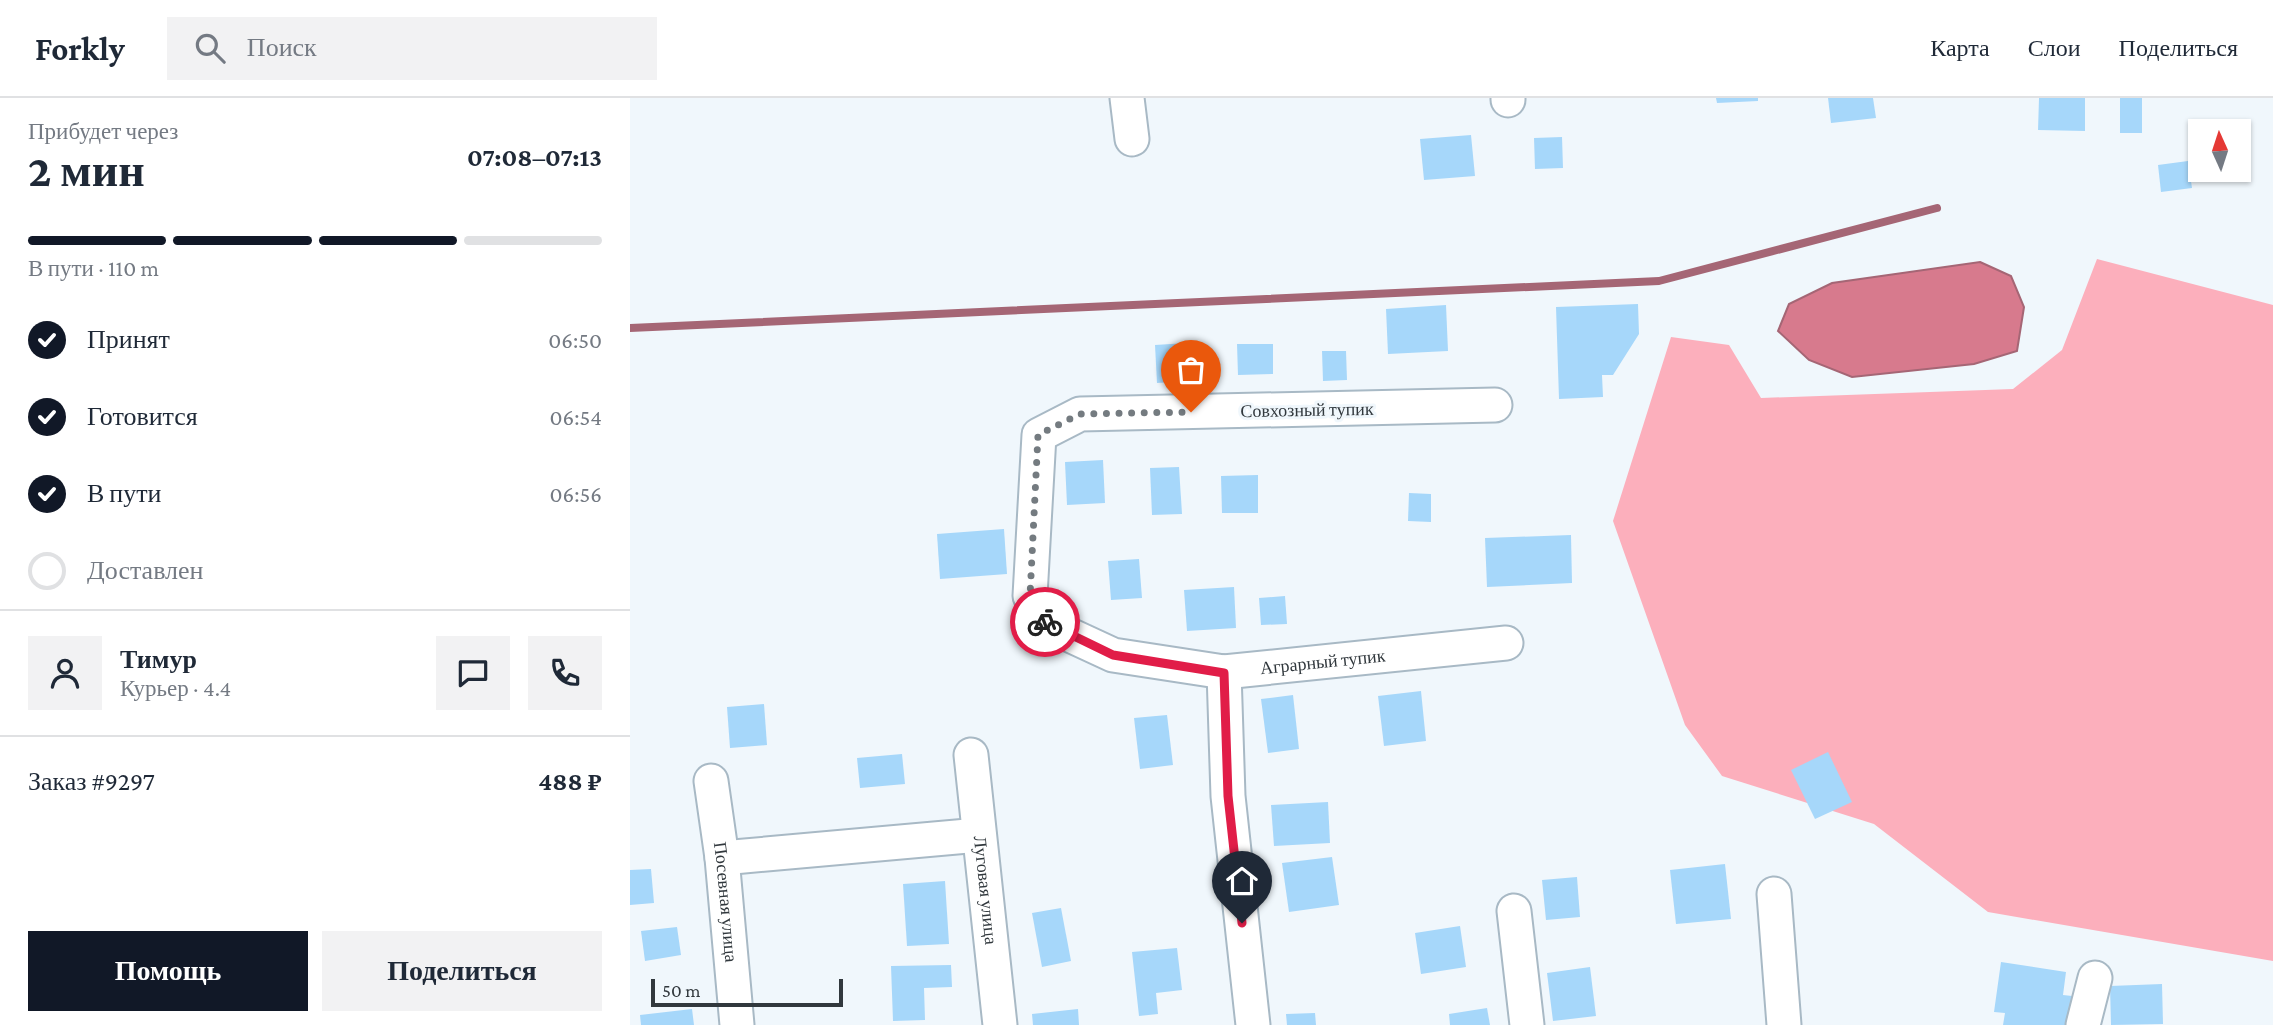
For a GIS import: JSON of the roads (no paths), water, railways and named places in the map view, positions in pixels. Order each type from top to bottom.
[{"type":"street","points":[[1127,98],[1132,139]]},
{"type":"street","name":"Совхозный тупик","points":[[1038,435],[1080,414],[1495,405]]},
{"type":"street","name":"Аграрный тупик","points":[[1038,435],[1030,596],[1046,624],[1113,655],[1224,673],[1506,643]]},
{"type":"street","points":[[1224,673],[1228,796],[1253,1025]]},
{"type":"street","name":"Луговая улица","points":[[971,755],[1000,1025]]},
{"type":"street","name":"Посевная улица","points":[[711,781],[722,858],[737,1025]]},
{"type":"street","points":[[722,858],[979,835]]},
{"type":"street","points":[[1774,894],[1784,1025]]},
{"type":"street","points":[[1514,911],[1527,1025]]},
{"type":"street","points":[[2083,1025],[2095,978]]},
{"type":"waterway","points":[[630,328],[1659,281],[1937,208]]}]
